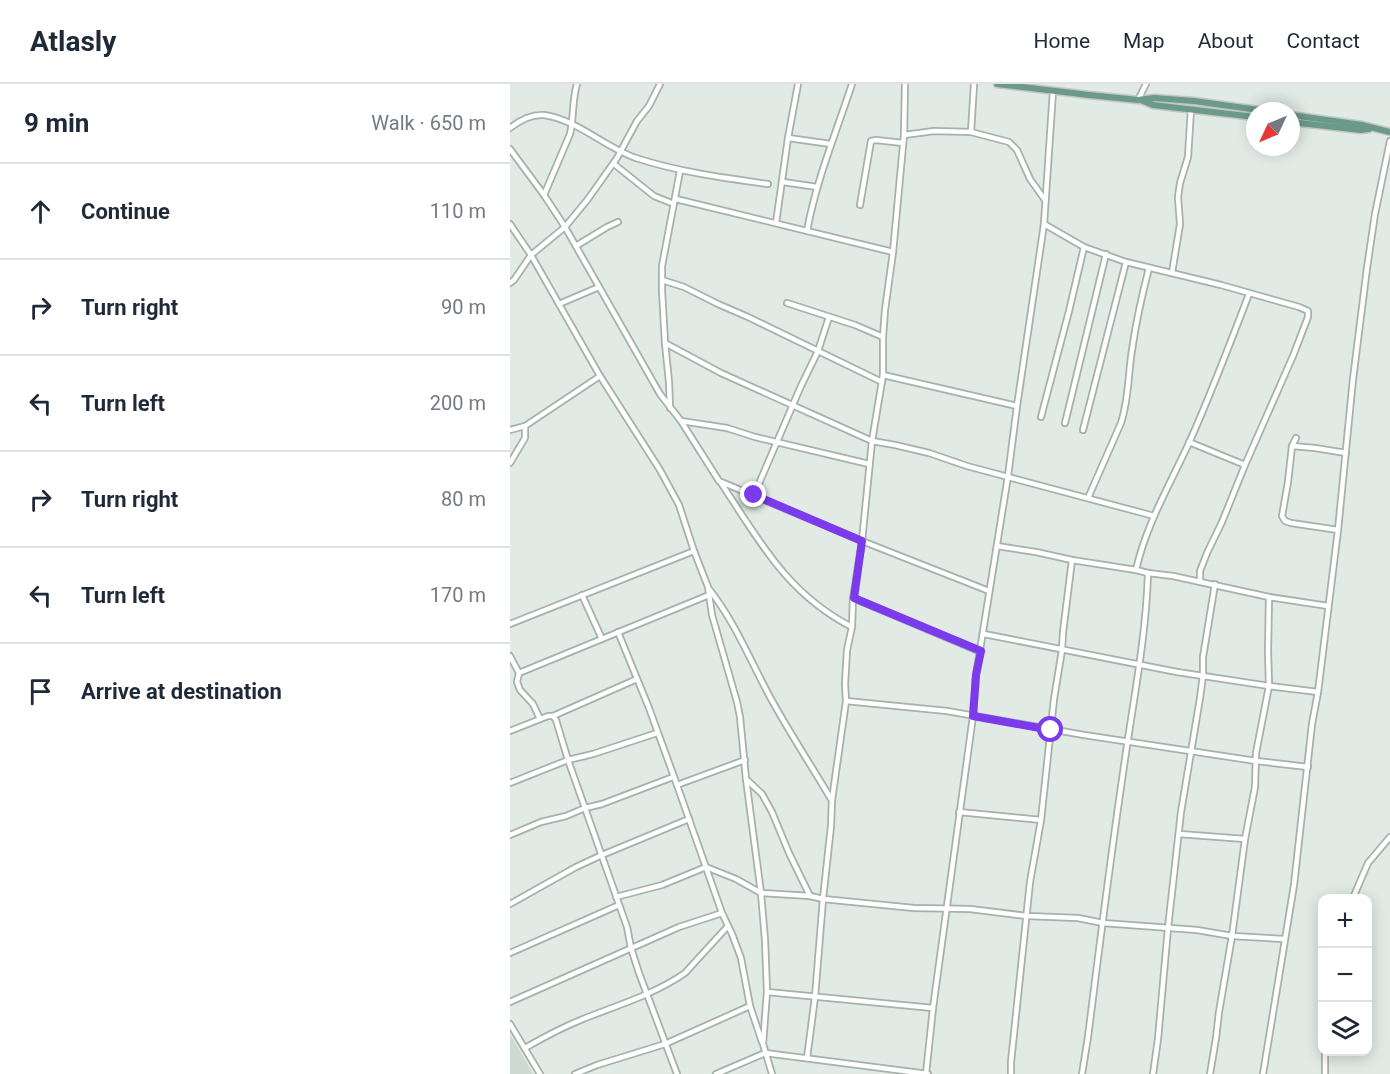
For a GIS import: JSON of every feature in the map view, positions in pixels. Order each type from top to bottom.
[{"type":"main road","points":[[997,84],[1139,100],[1154,98],[1188,100],[1246,108]]},
{"type":"main road","points":[[1139,100],[1153,105],[1246,116]]},
{"type":"main road","points":[[1300,116],[1362,125],[1390,132]]},
{"type":"main road","points":[[1300,123],[1361,130],[1376,129]]},
{"type":"street","points":[[544,195],[570,134],[574,92],[577,84]]},
{"type":"street","points":[[510,283],[531,255],[565,227],[588,199],[614,164],[660,84]]},
{"type":"street","points":[[777,223],[788,138],[798,84]]},
{"type":"street","points":[[807,231],[817,186],[852,84]]},
{"type":"street","points":[[807,1058],[815,997],[832,800],[846,701],[847,650],[852,627],[872,441],[883,375],[885,310],[904,135],[905,84]]},
{"type":"street","points":[[970,132],[974,84]]},
{"type":"street","points":[[1139,100],[1146,84]]},
{"type":"street","points":[[716,1074],[765,1053],[927,1074],[945,910],[973,716],[976,675],[1008,476],[1044,225],[1053,91]]},
{"type":"street","points":[[1172,273],[1179,224],[1178,197],[1188,157],[1191,109]]},
{"type":"street","points":[[510,128],[525,117],[544,115],[572,124],[636,158],[681,171],[768,184]]},
{"type":"street","points":[[904,135],[934,131],[970,132],[1009,142],[1017,150],[1030,179],[1046,200]]},
{"type":"street","points":[[788,138],[831,144]]},
{"type":"street","points":[[860,205],[871,141],[903,143]]},
{"type":"street","points":[[1263,1074],[1294,885],[1312,724],[1338,530],[1367,268],[1390,141]]},
{"type":"street","points":[[510,150],[565,227],[641,363],[660,394],[681,421],[744,521],[778,568],[807,597],[835,619],[852,627]]},
{"type":"street","points":[[614,164],[654,196],[893,252]]},
{"type":"street","points":[[670,408],[664,343],[662,267],[681,171]]},
{"type":"street","points":[[783,182],[817,186]]},
{"type":"street","points":[[576,246],[618,222]]},
{"type":"street","points":[[510,224],[531,255],[600,376],[660,470],[679,506],[708,587],[712,615],[737,702],[745,760],[761,893],[766,992],[763,1044]]},
{"type":"street","points":[[1044,225],[1084,247],[1126,262],[1221,285],[1304,309],[1309,314],[1207,553],[1200,571],[1200,581]]},
{"type":"street","points":[[1041,417],[1084,247]]},
{"type":"street","points":[[1065,423],[1106,254]]},
{"type":"street","points":[[1083,430],[1126,262]]},
{"type":"street","points":[[1088,498],[1121,423],[1127,403],[1131,353],[1149,268]]},
{"type":"street","points":[[662,280],[684,287],[756,320],[882,382]]},
{"type":"street","points":[[559,304],[599,287]]},
{"type":"street","points":[[1136,570],[1154,516],[1189,442],[1249,294]]},
{"type":"street","points":[[787,303],[855,325],[883,337]]},
{"type":"street","points":[[754,495],[776,441],[818,351],[829,317]]},
{"type":"street","points":[[664,343],[721,373],[872,441],[929,453],[1154,516]]},
{"type":"street","points":[[883,375],[1017,406]]},
{"type":"street","points":[[510,430],[525,426],[600,376]]},
{"type":"street","points":[[681,421],[727,428],[755,437],[870,464]]},
{"type":"street","points":[[510,463],[525,438],[525,426]]},
{"type":"street","points":[[1296,438],[1292,446],[1282,516],[1291,524],[1338,530]]},
{"type":"street","points":[[1189,442],[1245,465]]},
{"type":"street","points":[[1292,446],[1346,453]]},
{"type":"street","points":[[720,481],[989,591]]},
{"type":"street","points":[[997,546],[1173,576],[1269,597],[1328,606]]},
{"type":"street","points":[[510,624],[694,551]]},
{"type":"street","points":[[1011,1074],[1030,882],[1041,819],[1072,560]]},
{"type":"street","points":[[1082,1074],[1146,605],[1148,573]]},
{"type":"street","points":[[1153,1074],[1179,834],[1215,584]]},
{"type":"street","points":[[708,587],[736,628],[770,697],[832,800]]},
{"type":"street","points":[[582,595],[602,639]]},
{"type":"street","points":[[519,674],[709,595]]},
{"type":"street","points":[[1210,1074],[1245,839],[1255,787],[1256,753],[1269,686],[1269,597]]},
{"type":"street","points":[[854,598],[981,651]]},
{"type":"street","points":[[618,632],[677,785],[722,914],[741,958],[750,1006],[772,1074]]},
{"type":"street","points":[[984,633],[1177,672],[1318,692]]},
{"type":"street","points":[[510,656],[519,674],[517,682],[520,690],[532,704],[540,719]]},
{"type":"street","points":[[510,731],[553,716],[636,679]]},
{"type":"street","points":[[510,686],[517,682]]},
{"type":"street","points":[[846,701],[913,707],[1051,730],[1308,767]]},
{"type":"street","points":[[553,716],[558,724],[568,760],[627,927],[631,948],[677,1074]]},
{"type":"street","points":[[510,783],[568,760],[657,733]]},
{"type":"street","points":[[677,785],[745,760]]},
{"type":"street","points":[[510,836],[541,822],[602,804],[674,777]]},
{"type":"street","points":[[746,779],[767,803],[810,896]]},
{"type":"street","points":[[960,812],[1041,819]]},
{"type":"street","points":[[510,904],[576,867],[689,819]]},
{"type":"street","points":[[1179,834],[1245,839]]},
{"type":"street","points":[[1355,894],[1368,863],[1390,837]]},
{"type":"street","points":[[616,897],[662,885],[706,867],[736,879],[761,893],[914,908],[970,909],[1027,916],[1078,918],[1103,923],[1284,939]]},
{"type":"street","points":[[510,953],[619,905]]},
{"type":"street","points":[[510,1002],[679,927],[722,914]]},
{"type":"street","points":[[525,1048],[556,1031],[647,994],[678,978],[728,926]]},
{"type":"street","points":[[766,992],[933,1008]]},
{"type":"street","points":[[575,1074],[665,1044],[750,1006]]},
{"type":"street","points":[[510,1024],[540,1074]]},
{"type":"street","points":[[1325,1056],[1325,1074]]},
{"type":"shaded area","points":[[510,1034],[533,1074],[510,1074]]},
{"type":"route","points":[[754,495],[862,541],[854,598],[981,651],[976,675],[973,716],[1051,730]]}]
